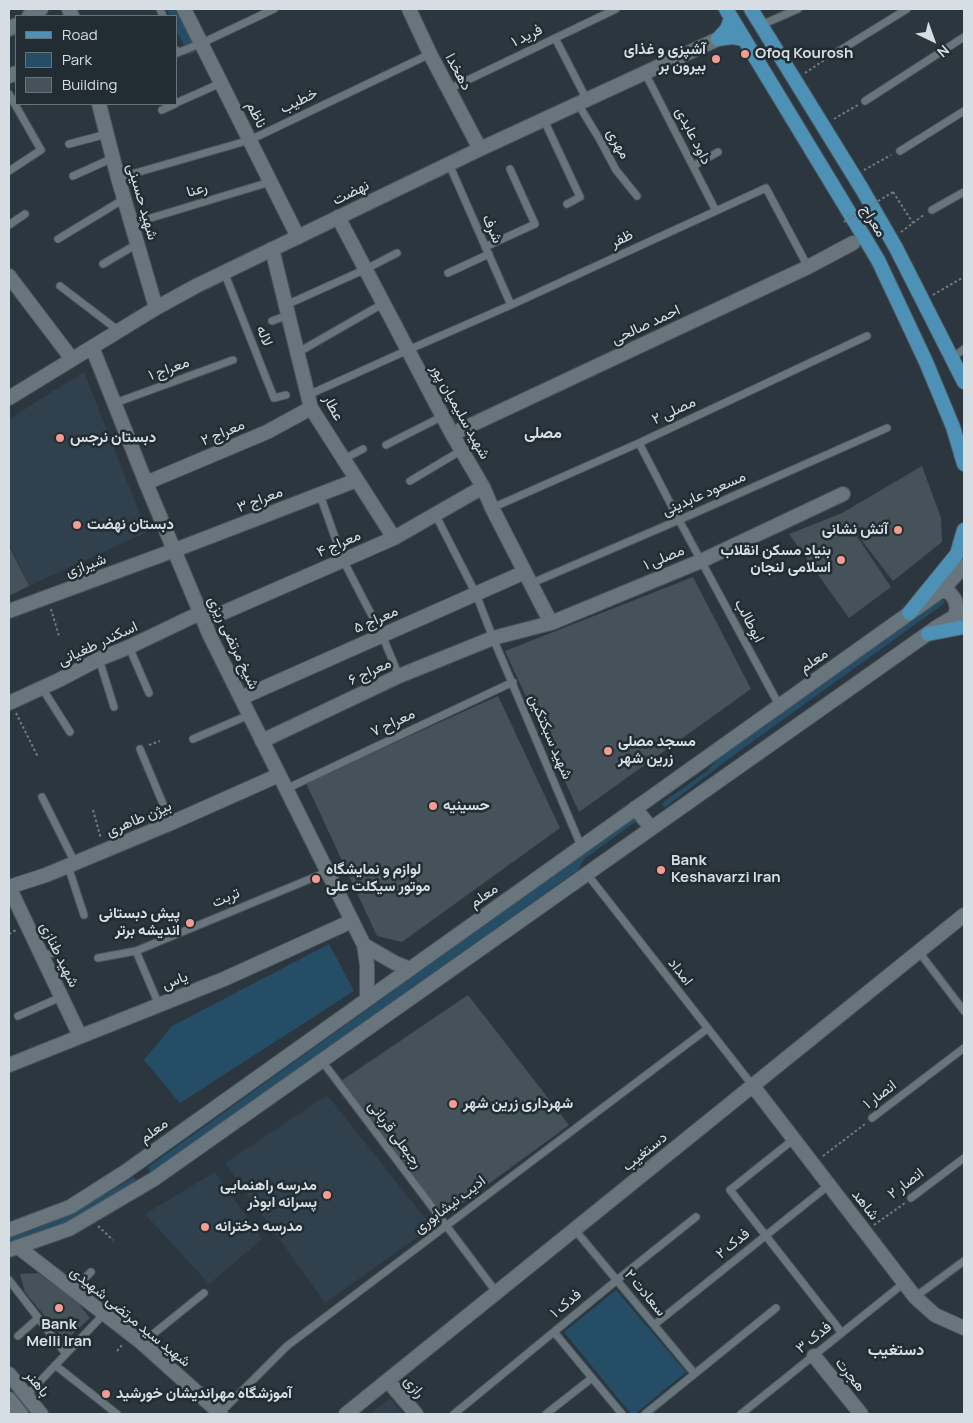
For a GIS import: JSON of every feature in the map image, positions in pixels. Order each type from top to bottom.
[{"type":"main road","name":"معراج","points":[[751,9],[891,239],[964,382]]},
{"type":"main road","name":"معراج","points":[[728,14],[878,260],[926,362],[953,427],[964,463]]},
{"type":"main road","points":[[718,39],[727,29],[728,14]]},
{"type":"main road","points":[[718,39],[732,37],[744,39]]},
{"type":"main road","points":[[909,613],[957,554],[964,530]]},
{"type":"main road","points":[[928,634],[964,628]]},
{"type":"street","name":"ناظم","points":[[184,9],[298,237]]},
{"type":"street","name":"دهخدا","points":[[409,9],[430,54],[480,149]]},
{"type":"street","name":"نهضت","points":[[9,398],[156,308],[196,286],[480,149],[718,39]]},
{"type":"street","name":"شهید حسینی","points":[[99,105],[118,178],[156,308]]},
{"type":"street","name":"شهید سلیمیان پور","points":[[338,217],[452,434],[483,487],[551,623]]},
{"type":"street","name":"احمد صالحی","points":[[452,434],[808,267],[853,243]]},
{"type":"street","name":"عطار","points":[[272,249],[309,401],[394,538]]},
{"type":"street","points":[[9,276],[72,359]]},
{"type":"street","name":"شیخ مرتضی ریزی","points":[[92,347],[202,617],[240,698],[364,945],[367,965],[367,999]]},
{"type":"street","name":"معراج ۲","points":[[146,483],[268,432],[309,401]]},
{"type":"street","name":"معراج ۳","points":[[175,550],[358,480]]},
{"type":"street","name":"معراج ۴","points":[[202,617],[394,538],[483,487]]},
{"type":"street","name":"مصلی ۱","points":[[493,638],[551,623],[700,560],[843,494]]},
{"type":"street","name":"شیرازی","points":[[9,611],[175,550]]},
{"type":"street","name":"معلم","points":[[9,1230],[70,1206],[136,1164],[942,590],[964,566]]},
{"type":"street","name":"معراج ۵","points":[[240,698],[476,594],[528,578]]},
{"type":"street","points":[[13,1248],[69,1229],[148,1183],[651,828],[959,614],[955,600],[950,593],[942,590]]},
{"type":"street","name":"اسکندر طغیانی","points":[[10,702],[99,659],[202,617]]},
{"type":"street","name":"معراج ۶","points":[[262,741],[399,676],[493,638]]},
{"type":"street","name":"بیژن طاهری","points":[[9,887],[46,875],[171,824],[279,775]]},
{"type":"street","points":[[635,808],[651,828]]},
{"type":"street","name":"شهید طنازی","points":[[9,887],[48,954],[61,997],[80,1036]]},
{"type":"street","name":"دستغیب","points":[[346,1414],[964,915]]},
{"type":"street","name":"یاس","points":[[9,1065],[224,979],[352,921]]},
{"type":"street","points":[[364,945],[395,963],[410,969]]},
{"type":"street","name":"شاهد","points":[[753,1086],[914,1297],[935,1315],[964,1328]]},
{"type":"street","points":[[136,1164],[148,1183]]},
{"type":"street","name":"شهید سید مرتضی شهیدی","points":[[13,1248],[73,1290],[142,1344],[220,1414]]},
{"type":"street","name":"هجرت","points":[[814,1356],[861,1414]]},
{"type":"street","name":"باهنر","points":[[9,1374],[41,1414]]},
{"type":"street","name":"رازی","points":[[388,1381],[416,1414]]},
{"type":"lane","points":[[178,53],[274,9]]},
{"type":"lane","name":"فرید ۱","points":[[449,89],[616,9]]},
{"type":"lane","points":[[761,25],[798,9]]},
{"type":"lane","points":[[834,54],[907,9]]},
{"type":"lane","points":[[866,101],[964,37]]},
{"type":"lane","name":"مهری","points":[[555,38],[600,140],[616,170],[637,196]]},
{"type":"lane","name":"خطیب","points":[[118,178],[250,140],[430,54]]},
{"type":"lane","name":"داود عابدی","points":[[645,73],[716,211]]},
{"type":"lane","points":[[178,102],[221,83]]},
{"type":"lane","points":[[9,172],[41,150],[15,105]]},
{"type":"lane","points":[[162,110],[172,105]]},
{"type":"lane","points":[[900,150],[964,111]]},
{"type":"lane","points":[[544,120],[580,197],[567,204]]},
{"type":"lane","points":[[69,144],[107,134]]},
{"type":"lane","points":[[693,166],[718,152]]},
{"type":"lane","points":[[73,176],[113,158]]},
{"type":"lane","name":"شرف","points":[[449,164],[511,305]]},
{"type":"lane","points":[[448,273],[535,224],[510,169]]},
{"type":"lane","name":"رعنا","points":[[131,224],[270,182]]},
{"type":"lane","name":"ظفر","points":[[309,401],[408,350],[766,188],[808,267]]},
{"type":"lane","points":[[932,210],[964,192]]},
{"type":"lane","points":[[58,239],[124,199]]},
{"type":"lane","points":[[9,225],[25,214]]},
{"type":"lane","points":[[102,264],[137,244]]},
{"type":"lane","points":[[272,321],[287,310],[397,253]]},
{"type":"lane","name":"لاله","points":[[224,272],[274,398],[286,395]]},
{"type":"lane","points":[[60,286],[119,331]]},
{"type":"lane","points":[[298,353],[384,303]]},
{"type":"lane","name":"مصلی ۲","points":[[492,508],[639,443],[867,336]]},
{"type":"lane","points":[[952,358],[964,349]]},
{"type":"lane","name":"معراج ۱","points":[[115,403],[233,360]]},
{"type":"lane","points":[[386,445],[443,416]]},
{"type":"lane","name":"مسعود عابدینی","points":[[528,578],[679,520],[887,428]]},
{"type":"lane","name":"ابوطالب","points":[[639,443],[779,705]]},
{"type":"lane","points":[[344,459],[363,449]]},
{"type":"lane","points":[[410,481],[462,450]]},
{"type":"lane","points":[[320,495],[343,560],[382,635],[399,676]]},
{"type":"lane","name":"شهید سبکتکین","points":[[436,514],[476,594],[581,846]]},
{"type":"lane","points":[[129,647],[149,693]]},
{"type":"lane","points":[[99,659],[114,707]]},
{"type":"lane","name":"معراح ۷","points":[[286,789],[513,682]]},
{"type":"lane","points":[[42,688],[70,732]]},
{"type":"lane","points":[[193,739],[249,715]]},
{"type":"lane","points":[[140,749],[171,824]]},
{"type":"lane","points":[[42,797],[71,864],[84,915]]},
{"type":"lane","name":"تربت","points":[[98,958],[136,951],[327,872]]},
{"type":"lane","name":"امداد","points":[[587,874],[753,1086]]},
{"type":"lane","points":[[136,951],[159,1005]]},
{"type":"lane","points":[[919,952],[964,1011]]},
{"type":"lane","points":[[18,1016],[61,997]]},
{"type":"lane","name":"ادیب نیشابوری","points":[[220,1414],[287,1346],[707,1029]]},
{"type":"lane","name":"انصار ۱","points":[[872,1118],[964,1048]]},
{"type":"lane","name":"رجبعلی قربانی","points":[[322,1060],[497,1293]]},
{"type":"lane","points":[[794,1139],[730,1190],[842,1333]]},
{"type":"lane","name":"انصار ۲","points":[[910,1198],[964,1158]]},
{"type":"lane","name":"فدک ۲","points":[[654,1325],[829,1185]]},
{"type":"lane","name":"فدک ۱","points":[[454,1414],[696,1216]]},
{"type":"lane","name":"سعادت ۲","points":[[575,1230],[694,1373]]},
{"type":"lane","points":[[914,1297],[964,1260]]},
{"type":"lane","points":[[73,1290],[90,1272]]},
{"type":"lane","points":[[9,1280],[66,1354]]},
{"type":"lane","name":"فدک ۳","points":[[741,1414],[904,1283]]},
{"type":"lane","points":[[142,1344],[204,1293]]},
{"type":"lane","points":[[645,1414],[776,1308]]},
{"type":"lane","points":[[26,1396],[104,1314]]},
{"type":"lane","points":[[18,1336],[38,1318]]},
{"type":"lane","points":[[554,1332],[622,1414]]},
{"type":"lane","points":[[55,1365],[117,1414]]},
{"type":"lane","points":[[546,1414],[592,1378]]},
{"type":"path","points":[[795,80],[834,54]]},
{"type":"path","points":[[823,126],[866,101]]},
{"type":"path","points":[[854,176],[900,150]]},
{"type":"path","points":[[844,222],[893,192],[913,223]]},
{"type":"path","points":[[891,239],[932,210]]},
{"type":"path","points":[[922,301],[964,277]]},
{"type":"path","points":[[48,597],[59,636]]},
{"type":"path","points":[[10,702],[38,756]]},
{"type":"path","points":[[140,749],[160,741]]},
{"type":"path","points":[[93,810],[105,851]]},
{"type":"path","name":"انصار ۱","points":[[812,1164],[872,1118]]},
{"type":"path","name":"انصار ۲","points":[[865,1232],[910,1198]]},
{"type":"path","points":[[89,1217],[113,1240]]},
{"type":"shaded area","points":[[84,372],[147,532],[29,586],[9,543],[9,419]]},
{"type":"shaded area","name":"مدرسه راهنمایی پسرانه ابوذر","points":[[327,1095],[432,1227],[325,1303],[225,1163]]},
{"type":"shaded area","name":"مدرسه دخترانه","points":[[215,1172],[262,1239],[209,1284],[145,1214]]},
{"type":"shaded area","points":[[390,1398],[403,1414],[370,1414]]},
{"type":"green space","points":[[166,9],[180,9],[200,49],[189,55],[178,34],[178,15],[169,15]]},
{"type":"green space","points":[[940,595],[945,603],[734,755],[664,808],[662,803],[707,771],[723,753]]},
{"type":"green space","points":[[635,817],[638,820],[583,860],[578,870],[151,1173],[148,1167]]},
{"type":"green space","points":[[329,944],[354,991],[180,1103],[144,1060],[172,1026]]},
{"type":"green space","points":[[134,1177],[138,1184],[64,1225],[9,1246],[9,1238],[38,1228],[81,1208]]},
{"type":"green space","points":[[616,1290],[686,1372],[635,1414],[631,1414],[564,1332]]},
{"type":"building","points":[[922,466],[941,518],[942,542],[893,581],[846,520],[891,587],[849,618],[789,534],[842,513]]},
{"type":"building","points":[[9,546],[29,586],[9,596]]},
{"type":"building","name":"مسجد مصلی زرین شهر","points":[[693,577],[751,689],[579,812],[505,651]]},
{"type":"building","name":"حسینیه","points":[[498,696],[560,828],[402,942],[377,936],[306,783]]},
{"type":"building","name":"شهرداری زرین شهر","points":[[468,995],[569,1125],[438,1221],[338,1083]]},
{"type":"building","name":"Bank Melli Iran","points":[[38,1273],[73,1297],[90,1318],[65,1341],[25,1292],[20,1274]]},
{"type":"place","name":"Ofoq Kourosh","points":[[745,54]]},
{"type":"place","name":"آشپزی و غذای بیرون بر","points":[[716,59]]},
{"type":"place","name":"دبستان نرجس","points":[[60,438]]},
{"type":"place","name":"دبستان نهضت","points":[[77,525]]},
{"type":"place","name":"آتش نشانی","points":[[898,530]]},
{"type":"place","name":"بنیاد مسکن انقلاب اسلامی لنجان","points":[[841,560]]},
{"type":"place","name":"مسجد مصلی زرین شهر","points":[[608,751]]},
{"type":"place","name":"حسینیه","points":[[433,806]]},
{"type":"place","name":"Bank Keshavarzi Iran","points":[[661,870]]},
{"type":"place","name":"لوازم و نمایشگاه موتور سیکلت علی","points":[[316,879]]},
{"type":"place","name":"پیش دبستانی اندیشه برتر","points":[[190,923]]},
{"type":"place","name":"شهرداری زرین شهر","points":[[453,1104]]},
{"type":"place","name":"مدرسه راهنمایی پسرانه ابوذر","points":[[327,1195]]},
{"type":"place","name":"مدرسه دخترانه","points":[[205,1227]]},
{"type":"place","name":"Bank Melli Iran","points":[[59,1308]]},
{"type":"place","name":"آموزشگاه مهراندیشان خورشید","points":[[106,1394]]},
{"type":"district","name":"مصلی","points":[[543,434]]},
{"type":"district","name":"دستغیب","points":[[896,1351]]}]
